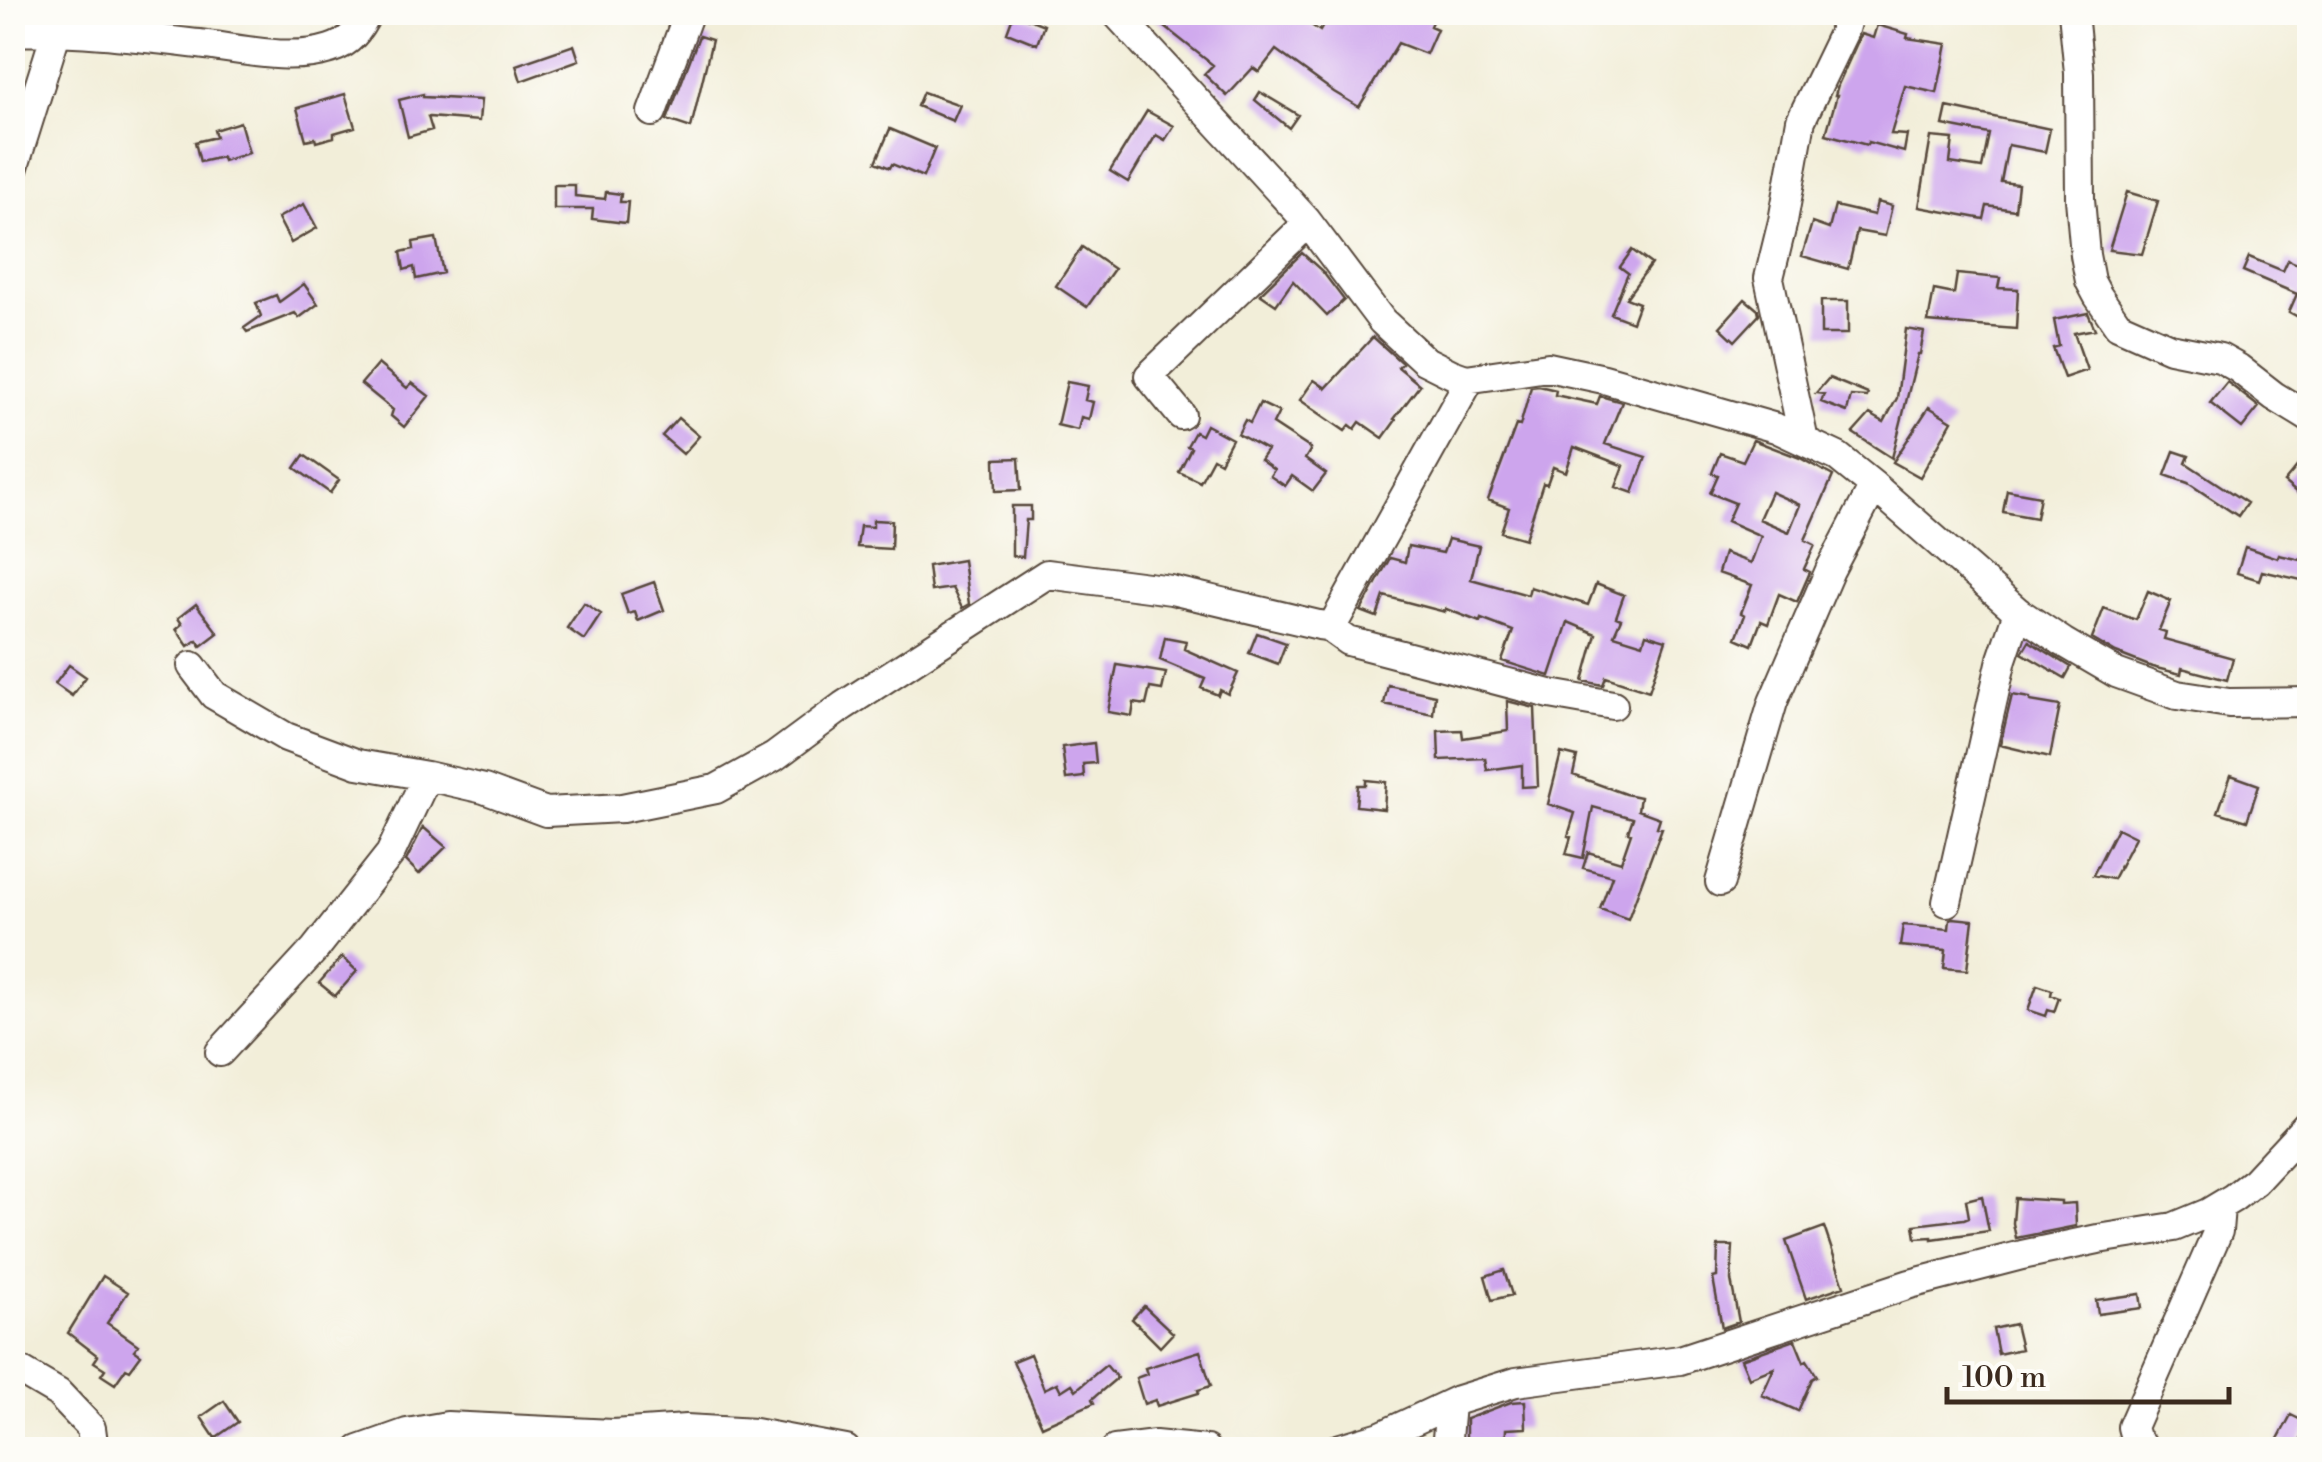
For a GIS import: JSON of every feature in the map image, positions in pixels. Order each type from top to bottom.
[{"type":"street","points":[[12,32],[56,22],[134,36],[298,54],[333,48],[350,40],[368,12]]},
{"type":"street","points":[[652,112],[689,12]]},
{"type":"street","points":[[1115,12],[1308,223],[1382,321],[1424,360],[1470,379],[1548,367],[1776,428],[1838,458],[2018,612],[2116,674],[2177,695],[2229,703],[2310,702]]},
{"type":"street","points":[[1804,441],[1769,278],[1801,120],[1849,12]]},
{"type":"street","points":[[2073,12],[2080,199],[2085,255],[2098,296],[2118,325],[2170,348],[2220,358],[2310,418]]},
{"type":"street","points":[[12,173],[56,22]]},
{"type":"street","points":[[1180,415],[1149,376],[1308,223]]},
{"type":"street","points":[[1327,626],[1334,623],[1470,379]]},
{"type":"street","points":[[1720,882],[1773,702],[1830,570],[1874,486]]},
{"type":"street","points":[[192,666],[214,695],[286,737],[358,764],[484,789],[546,812],[622,808],[716,789],[774,757],[843,706],[1047,574],[1170,590],[1327,626],[1348,641],[1550,694],[1613,706]]},
{"type":"street","points":[[1947,902],[2002,659],[2018,612]]},
{"type":"street","points":[[220,1052],[315,950],[390,854],[427,776]]},
{"type":"street","points":[[1334,1450],[1381,1436],[1450,1404],[1516,1382],[1680,1360],[1910,1284],[2022,1255],[2174,1227],[2220,1207],[2255,1181],[2310,1122]]},
{"type":"street","points":[[2146,1450],[2132,1426],[2218,1230],[2220,1207]]},
{"type":"street","points":[[12,1366],[58,1393],[91,1428],[94,1450]]},
{"type":"street","points":[[1446,1450],[1450,1404]]},
{"type":"street","points":[[359,1450],[407,1433],[448,1426],[613,1434],[686,1429],[755,1433],[846,1450]]},
{"type":"street","points":[[1115,1450],[1155,1445],[1206,1450]]},
{"type":"building","points":[[1146,12],[1292,12],[1320,31],[1331,12],[1436,12],[1430,26],[1437,29],[1426,54],[1398,43],[1359,107],[1276,50],[1259,72],[1253,68],[1227,96],[1204,74],[1213,65]]},
{"type":"building","points":[[1014,13],[1044,25],[1037,44],[1007,32]]},
{"type":"building","points":[[1877,25],[1908,34],[1907,38],[1947,44],[1937,93],[1905,86],[1891,134],[1907,135],[1904,152],[1826,134],[1838,85],[1861,34],[1873,38]]},
{"type":"building","points":[[699,36],[712,40],[691,128],[667,120]]},
{"type":"building","points":[[574,45],[579,60],[521,81],[516,65]]},
{"type":"building","points":[[923,92],[960,105],[953,121],[917,106]]},
{"type":"building","points":[[1260,92],[1298,115],[1289,128],[1255,100]]},
{"type":"building","points":[[345,94],[355,127],[316,142],[315,138],[306,140],[297,108]]},
{"type":"building","points":[[423,94],[481,100],[479,121],[428,117],[432,130],[408,137],[399,100]]},
{"type":"building","points":[[1947,107],[2050,129],[2045,152],[2008,145],[2001,182],[2018,184],[2015,210],[1987,206],[1984,219],[1919,207],[1931,137],[1953,139],[1950,163],[1982,168],[1989,134],[1943,125]]},
{"type":"building","points":[[1147,111],[1174,126],[1165,140],[1156,135],[1128,182],[1110,171]]},
{"type":"building","points":[[240,122],[249,153],[223,161],[222,157],[200,162],[195,142],[216,137],[214,130]]},
{"type":"building","points":[[890,129],[935,148],[923,177],[876,162]]},
{"type":"building","points":[[554,185],[575,185],[575,196],[605,199],[606,192],[621,194],[620,202],[628,202],[626,223],[592,219],[593,209],[554,209]]},
{"type":"building","points":[[2127,192],[2158,201],[2142,254],[2109,250]]},
{"type":"building","points":[[1877,202],[1892,206],[1885,236],[1857,231],[1848,269],[1802,256],[1812,223],[1829,229],[1835,206],[1874,215]]},
{"type":"building","points":[[304,204],[317,228],[291,243],[278,218]]},
{"type":"building","points":[[436,238],[443,273],[416,279],[414,267],[404,270],[401,252],[414,249],[413,242]]},
{"type":"building","points":[[1082,247],[1114,269],[1087,307],[1056,286]]},
{"type":"building","points":[[1632,250],[1651,264],[1626,298],[1639,303],[1632,322],[1611,314],[1628,273],[1620,267]]},
{"type":"building","points":[[1302,253],[1344,300],[1327,316],[1293,281],[1276,305],[1260,294]]},
{"type":"building","points":[[2249,257],[2283,271],[2288,260],[2310,269],[2301,293],[2310,297],[2310,304],[2302,319],[2289,312],[2297,294],[2243,271]]},
{"type":"building","points":[[1957,274],[2000,278],[1998,288],[2018,289],[2016,329],[1928,322],[1934,290],[1954,294]]},
{"type":"building","points":[[304,284],[318,304],[299,318],[295,313],[247,332],[244,328],[261,316],[256,303],[276,295],[279,302]]},
{"type":"building","points":[[1745,299],[1759,315],[1735,341],[1720,327]]},
{"type":"building","points":[[1821,301],[1848,301],[1848,334],[1821,334]]},
{"type":"building","points":[[2088,313],[2095,329],[2074,333],[2087,370],[2064,378],[2053,348],[2059,346],[2054,320]]},
{"type":"building","points":[[1906,329],[1924,332],[1892,458],[1853,433],[1870,414],[1884,422],[1897,398]]},
{"type":"building","points":[[1373,337],[1402,363],[1398,367],[1420,385],[1383,438],[1360,422],[1355,429],[1350,425],[1345,431],[1300,400],[1314,380],[1326,388]]},
{"type":"building","points":[[378,364],[407,388],[412,383],[429,396],[404,427],[391,416],[393,410],[361,384]]},
{"type":"building","points":[[1829,378],[1868,394],[1867,397],[1851,396],[1847,412],[1821,402],[1824,394],[1816,393]]},
{"type":"building","points":[[1067,382],[1088,386],[1085,400],[1093,402],[1089,419],[1081,417],[1078,430],[1057,425]]},
{"type":"building","points":[[2227,382],[2259,407],[2242,428],[2210,403]]},
{"type":"building","points":[[1531,387],[1556,390],[1555,395],[1597,404],[1600,396],[1622,402],[1605,444],[1646,457],[1633,493],[1616,487],[1624,466],[1574,447],[1566,472],[1553,467],[1547,484],[1543,483],[1525,539],[1501,532],[1509,508],[1488,500],[1516,425],[1520,426]]},
{"type":"building","points":[[1260,403],[1279,412],[1273,424],[1311,449],[1305,459],[1326,474],[1313,491],[1292,476],[1285,486],[1270,476],[1274,470],[1260,460],[1267,450],[1238,434],[1245,420],[1250,423]]},
{"type":"building","points":[[1929,407],[1952,421],[1920,477],[1893,462]]},
{"type":"building","points":[[678,418],[699,436],[683,454],[662,436]]},
{"type":"building","points":[[1206,425],[1232,439],[1220,462],[1213,458],[1200,482],[1179,472],[1195,432],[1201,435]]},
{"type":"building","points":[[1753,440],[1833,476],[1805,540],[1815,545],[1804,569],[1810,572],[1797,602],[1779,594],[1768,624],[1761,621],[1752,645],[1736,638],[1752,585],[1718,573],[1724,553],[1751,563],[1761,536],[1727,521],[1735,503],[1710,493],[1718,475],[1712,473],[1720,453],[1743,461]],"holes":[[[1771,492],[1800,505],[1789,532],[1759,519]]]},
{"type":"building","points":[[2174,451],[2189,456],[2186,463],[2247,503],[2238,516],[2188,483],[2165,475]]},
{"type":"building","points":[[2310,451],[2310,488],[2302,497],[2284,482]]},
{"type":"building","points":[[304,455],[339,480],[330,493],[295,468]]},
{"type":"building","points":[[1019,458],[1021,490],[996,491],[995,459]]},
{"type":"building","points":[[2007,490],[2040,496],[2036,518],[2003,512]]},
{"type":"building","points":[[1012,506],[1031,506],[1023,557],[1012,556]]},
{"type":"building","points":[[873,520],[892,521],[891,549],[857,547],[860,526],[873,527]]},
{"type":"building","points":[[1448,539],[1479,546],[1471,579],[1528,595],[1530,587],[1588,605],[1596,584],[1624,595],[1614,635],[1643,644],[1646,634],[1666,640],[1649,691],[1606,677],[1603,685],[1583,681],[1596,634],[1568,622],[1550,676],[1502,661],[1513,631],[1481,619],[1480,622],[1446,609],[1445,612],[1384,596],[1377,617],[1361,611],[1390,558],[1405,562],[1408,546],[1443,553]]},
{"type":"building","points":[[2245,547],[2278,558],[2279,555],[2310,562],[2310,582],[2262,571],[2259,580],[2237,573]]},
{"type":"building","points":[[963,560],[969,604],[962,608],[952,588],[931,591],[928,566]]},
{"type":"building","points":[[654,582],[664,610],[638,621],[635,612],[628,614],[621,594]]},
{"type":"building","points":[[2148,591],[2171,601],[2159,630],[2166,632],[2164,639],[2233,658],[2227,680],[2182,668],[2181,674],[2152,667],[2092,639],[2104,608],[2136,620]]},
{"type":"building","points":[[584,603],[601,614],[584,640],[567,628]]},
{"type":"building","points":[[196,604],[218,633],[201,646],[197,640],[188,646],[176,629],[182,624],[178,618]]},
{"type":"building","points":[[1257,633],[1286,643],[1278,664],[1249,653]]},
{"type":"building","points":[[1165,637],[1186,641],[1184,649],[1238,673],[1228,694],[1220,690],[1218,695],[1201,688],[1205,679],[1160,660]]},
{"type":"building","points":[[2029,641],[2071,667],[2065,678],[2022,653]]},
{"type":"building","points":[[69,665],[86,677],[72,696],[55,684]]},
{"type":"building","points":[[1117,665],[1166,673],[1162,690],[1150,688],[1146,705],[1134,703],[1132,716],[1108,712]]},
{"type":"building","points":[[1388,685],[1435,695],[1433,714],[1384,704]]},
{"type":"building","points":[[2012,695],[2060,706],[2050,757],[2000,745]]},
{"type":"building","points":[[1507,701],[1535,708],[1538,786],[1522,787],[1522,765],[1487,770],[1485,758],[1439,760],[1438,731],[1462,730],[1463,738],[1508,731]]},
{"type":"building","points":[[1094,743],[1096,763],[1083,764],[1084,777],[1066,779],[1062,747]]},
{"type":"building","points":[[1561,753],[1577,757],[1573,775],[1640,797],[1638,810],[1660,818],[1657,827],[1662,828],[1628,919],[1600,909],[1612,876],[1583,868],[1588,852],[1621,862],[1633,818],[1593,807],[1583,858],[1566,854],[1575,813],[1548,804]]},
{"type":"building","points":[[2231,775],[2259,785],[2247,821],[2218,812]]},
{"type":"building","points":[[1366,780],[1386,782],[1384,809],[1356,806],[1358,785],[1366,785]]},
{"type":"building","points":[[423,827],[446,847],[419,874],[406,861]]},
{"type":"building","points":[[2117,828],[2135,837],[2113,879],[2093,875]]},
{"type":"building","points":[[1953,918],[1973,920],[1967,970],[1944,968],[1946,950],[1900,946],[1903,925],[1949,929]]},
{"type":"building","points":[[342,957],[357,971],[335,996],[319,983]]},
{"type":"building","points":[[2037,985],[2052,990],[2051,995],[2059,998],[2054,1012],[2048,1010],[2046,1016],[2028,1010]]},
{"type":"building","points":[[1982,1196],[1989,1231],[1916,1238],[1914,1225],[1969,1217],[1966,1200]]},
{"type":"building","points":[[2015,1198],[2075,1203],[2076,1226],[2016,1238]]},
{"type":"building","points":[[1824,1227],[1844,1286],[1806,1299],[1786,1241]]},
{"type":"building","points":[[1718,1246],[1733,1246],[1731,1280],[1739,1322],[1722,1328],[1713,1278],[1717,1277]]},
{"type":"building","points":[[1504,1270],[1512,1295],[1492,1300],[1485,1276]]},
{"type":"building","points":[[103,1276],[128,1292],[107,1323],[138,1345],[134,1350],[141,1355],[115,1384],[101,1375],[105,1369],[94,1362],[98,1356],[68,1333]]},
{"type":"building","points":[[2140,1294],[2142,1308],[2098,1314],[2096,1300]]},
{"type":"building","points":[[1144,1306],[1173,1333],[1160,1347],[1132,1319]]},
{"type":"building","points":[[2015,1324],[2021,1349],[1998,1354],[1993,1329]]},
{"type":"building","points":[[1795,1340],[1804,1362],[1807,1360],[1817,1376],[1798,1411],[1762,1395],[1774,1368],[1749,1378],[1741,1359]]},
{"type":"building","points":[[1200,1351],[1211,1386],[1157,1406],[1155,1400],[1144,1404],[1136,1378],[1147,1374],[1145,1368]]},
{"type":"building","points":[[1030,1354],[1044,1389],[1057,1383],[1061,1391],[1072,1384],[1076,1390],[1106,1365],[1117,1378],[1092,1399],[1094,1403],[1042,1426],[1013,1361]]},
{"type":"building","points":[[224,1401],[238,1422],[215,1438],[201,1417]]},
{"type":"building","points":[[1525,1401],[1526,1428],[1506,1429],[1505,1450],[1466,1450],[1466,1419],[1511,1402]]},
{"type":"building","points":[[2291,1415],[2309,1424],[2296,1448],[2278,1439]]}]
